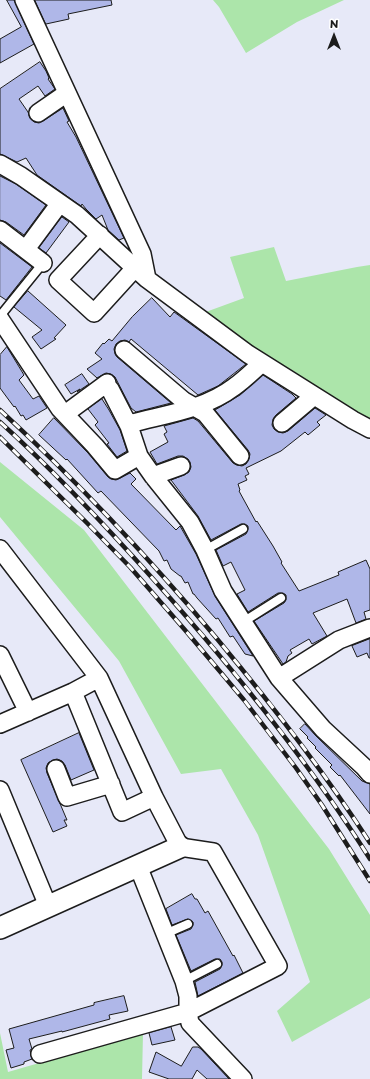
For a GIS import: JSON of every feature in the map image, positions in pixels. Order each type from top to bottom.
[{"type":"street","points":[[24,0],[142,254],[141,273],[94,313],[58,280],[100,235]]},
{"type":"street","points":[[38,114],[67,93]]},
{"type":"street","points":[[0,164],[21,176],[76,215],[141,273],[248,354],[353,420],[370,429]]},
{"type":"street","points":[[26,250],[60,203]]},
{"type":"street","points":[[0,230],[43,263]]},
{"type":"street","points":[[0,318],[60,409],[96,446],[115,470],[139,456]]},
{"type":"street","points":[[124,350],[184,401],[204,413],[240,456]]},
{"type":"street","points":[[129,426],[133,423],[195,407],[215,399],[234,388],[262,363]]},
{"type":"street","points":[[65,414],[108,386],[129,426],[139,456],[190,522],[205,550],[223,591],[279,678],[324,729],[370,774]]},
{"type":"street","points":[[282,423],[314,396]]},
{"type":"street","points":[[153,476],[181,466]]},
{"type":"street","points":[[0,549],[99,678],[154,798],[180,847]]},
{"type":"street","points":[[279,678],[339,640],[370,628]]},
{"type":"street","points":[[0,655],[28,712]]},
{"type":"street","points":[[0,724],[73,692],[99,678]]},
{"type":"street","points":[[73,692],[122,812],[154,798]]},
{"type":"street","points":[[56,769],[67,797],[111,784]]},
{"type":"street","points":[[0,790],[48,906]]},
{"type":"street","points":[[0,928],[180,847],[213,852],[278,966],[188,1012],[40,1054]]},
{"type":"street","points":[[138,866],[184,981],[188,996],[190,1023],[243,1079]]},
{"type":"lane","points":[[0,318],[43,263]]},
{"type":"lane","points":[[205,550],[243,529]]},
{"type":"lane","points":[[243,622],[281,598]]},
{"type":"lane","points":[[165,934],[188,924]]},
{"type":"lane","points":[[184,981],[217,964]]},
{"type":"green space","points":[[213,0],[344,0],[297,22],[246,53],[219,7]]},
{"type":"green space","points":[[274,247],[286,281],[370,265],[370,419],[285,369],[203,313],[244,298],[230,257]]},
{"type":"green space","points":[[0,462],[84,530],[329,849],[370,915],[370,998],[292,1042],[277,1011],[310,982],[258,835],[221,769],[181,774],[119,661],[0,517]]},
{"type":"green space","points":[[0,1033],[8,1072],[143,1033],[142,1079],[0,1079]]},
{"type":"building","points":[[7,0],[14,0],[34,44],[0,63],[0,39],[21,27]]},
{"type":"building","points":[[35,0],[111,0],[112,5],[68,14],[69,19],[46,24]]},
{"type":"building","points":[[40,62],[46,71],[49,78],[48,79],[55,89],[45,96],[38,86],[19,99],[34,122],[39,123],[63,108],[69,121],[67,122],[76,137],[124,238],[119,240],[108,230],[102,215],[96,219],[82,204],[81,206],[37,175],[26,158],[17,162],[0,154],[0,89]]},
{"type":"building","points":[[0,176],[16,184],[46,205],[24,235],[6,222],[0,220]]},
{"type":"building","points":[[62,217],[69,222],[46,253],[39,248]]},
{"type":"building","points":[[0,243],[32,267],[6,300],[0,296]]},
{"type":"building","points":[[28,291],[66,325],[54,338],[56,339],[41,349],[32,337],[42,330],[14,307]]},
{"type":"building","points":[[152,298],[170,317],[174,312],[246,364],[218,386],[198,395],[131,339],[129,342],[125,340],[120,341],[116,344],[114,349],[117,357],[171,403],[136,412],[131,408],[115,377],[106,373],[97,378],[87,369],[102,359],[95,353],[103,343],[104,344],[109,339],[112,341],[132,317]]},
{"type":"building","points":[[7,347],[24,375],[19,380],[33,399],[39,396],[47,408],[26,420],[23,415],[21,416],[0,388],[0,355]]},
{"type":"building","points":[[82,374],[89,384],[71,394],[65,385]]},
{"type":"building","points":[[263,375],[296,398],[273,419],[272,425],[278,432],[283,433],[288,431],[315,408],[326,415],[317,422],[320,425],[308,435],[305,432],[281,451],[246,468],[249,474],[245,476],[247,480],[238,484],[239,491],[256,522],[257,521],[273,546],[282,562],[281,563],[299,591],[339,575],[338,572],[366,560],[370,569],[370,610],[364,612],[366,619],[356,623],[347,599],[313,613],[327,636],[312,644],[309,639],[290,650],[292,653],[283,664],[254,621],[284,603],[286,600],[286,595],[283,593],[278,593],[248,612],[237,594],[245,590],[231,562],[223,566],[216,550],[246,534],[248,526],[241,524],[211,540],[198,516],[171,480],[189,472],[191,467],[188,459],[183,456],[178,456],[157,464],[150,452],[168,442],[164,434],[167,432],[164,426],[193,418],[198,421],[233,463],[242,466],[246,464],[250,454],[248,450],[215,410],[240,395]]},
{"type":"building","points":[[102,399],[120,430],[127,451],[117,457],[107,444],[109,443],[95,425],[98,422],[88,409]]},
{"type":"building","points":[[54,418],[88,453],[108,477],[116,480],[130,473],[136,479],[131,484],[176,530],[180,526],[196,554],[215,596],[253,656],[245,654],[233,636],[230,637],[218,618],[216,619],[193,594],[188,582],[185,583],[181,576],[171,569],[167,560],[164,561],[159,551],[101,491],[98,493],[67,459],[66,460],[39,435]]},
{"type":"building","points":[[370,639],[370,658],[367,653],[357,657],[352,646]]},
{"type":"building","points":[[305,724],[362,781],[370,784],[370,814],[340,775],[339,776],[330,767],[332,765],[315,748],[316,747],[300,729]]},
{"type":"building","points":[[79,733],[94,770],[71,780],[62,761],[57,759],[48,763],[46,768],[47,773],[67,820],[64,820],[67,826],[53,832],[21,760]]},
{"type":"building","points":[[192,894],[195,899],[197,899],[205,913],[208,911],[243,973],[198,996],[195,982],[220,969],[222,962],[220,959],[215,959],[191,971],[176,935],[191,929],[193,922],[188,919],[172,925],[166,909]]},
{"type":"building","points":[[124,996],[128,1011],[109,1015],[110,1019],[29,1039],[32,1049],[30,1050],[32,1059],[24,1062],[24,1064],[11,1068],[6,1050],[14,1048],[9,1029],[94,1005],[94,1003]]},
{"type":"building","points":[[171,1027],[175,1040],[152,1045],[149,1033]]},
{"type":"building","points":[[193,1047],[198,1047],[201,1049],[229,1079],[207,1079],[197,1070],[192,1079],[169,1079],[149,1072],[156,1052],[181,1066]]},
{"type":"railway","points":[[0,410],[29,437],[113,522],[192,610],[278,714],[334,790],[370,843]]},
{"type":"railway","points":[[0,422],[60,479],[98,519],[212,646],[268,715],[321,785],[370,859]]},
{"type":"railway","points":[[0,437],[130,567],[244,700],[322,805],[370,881]]}]
